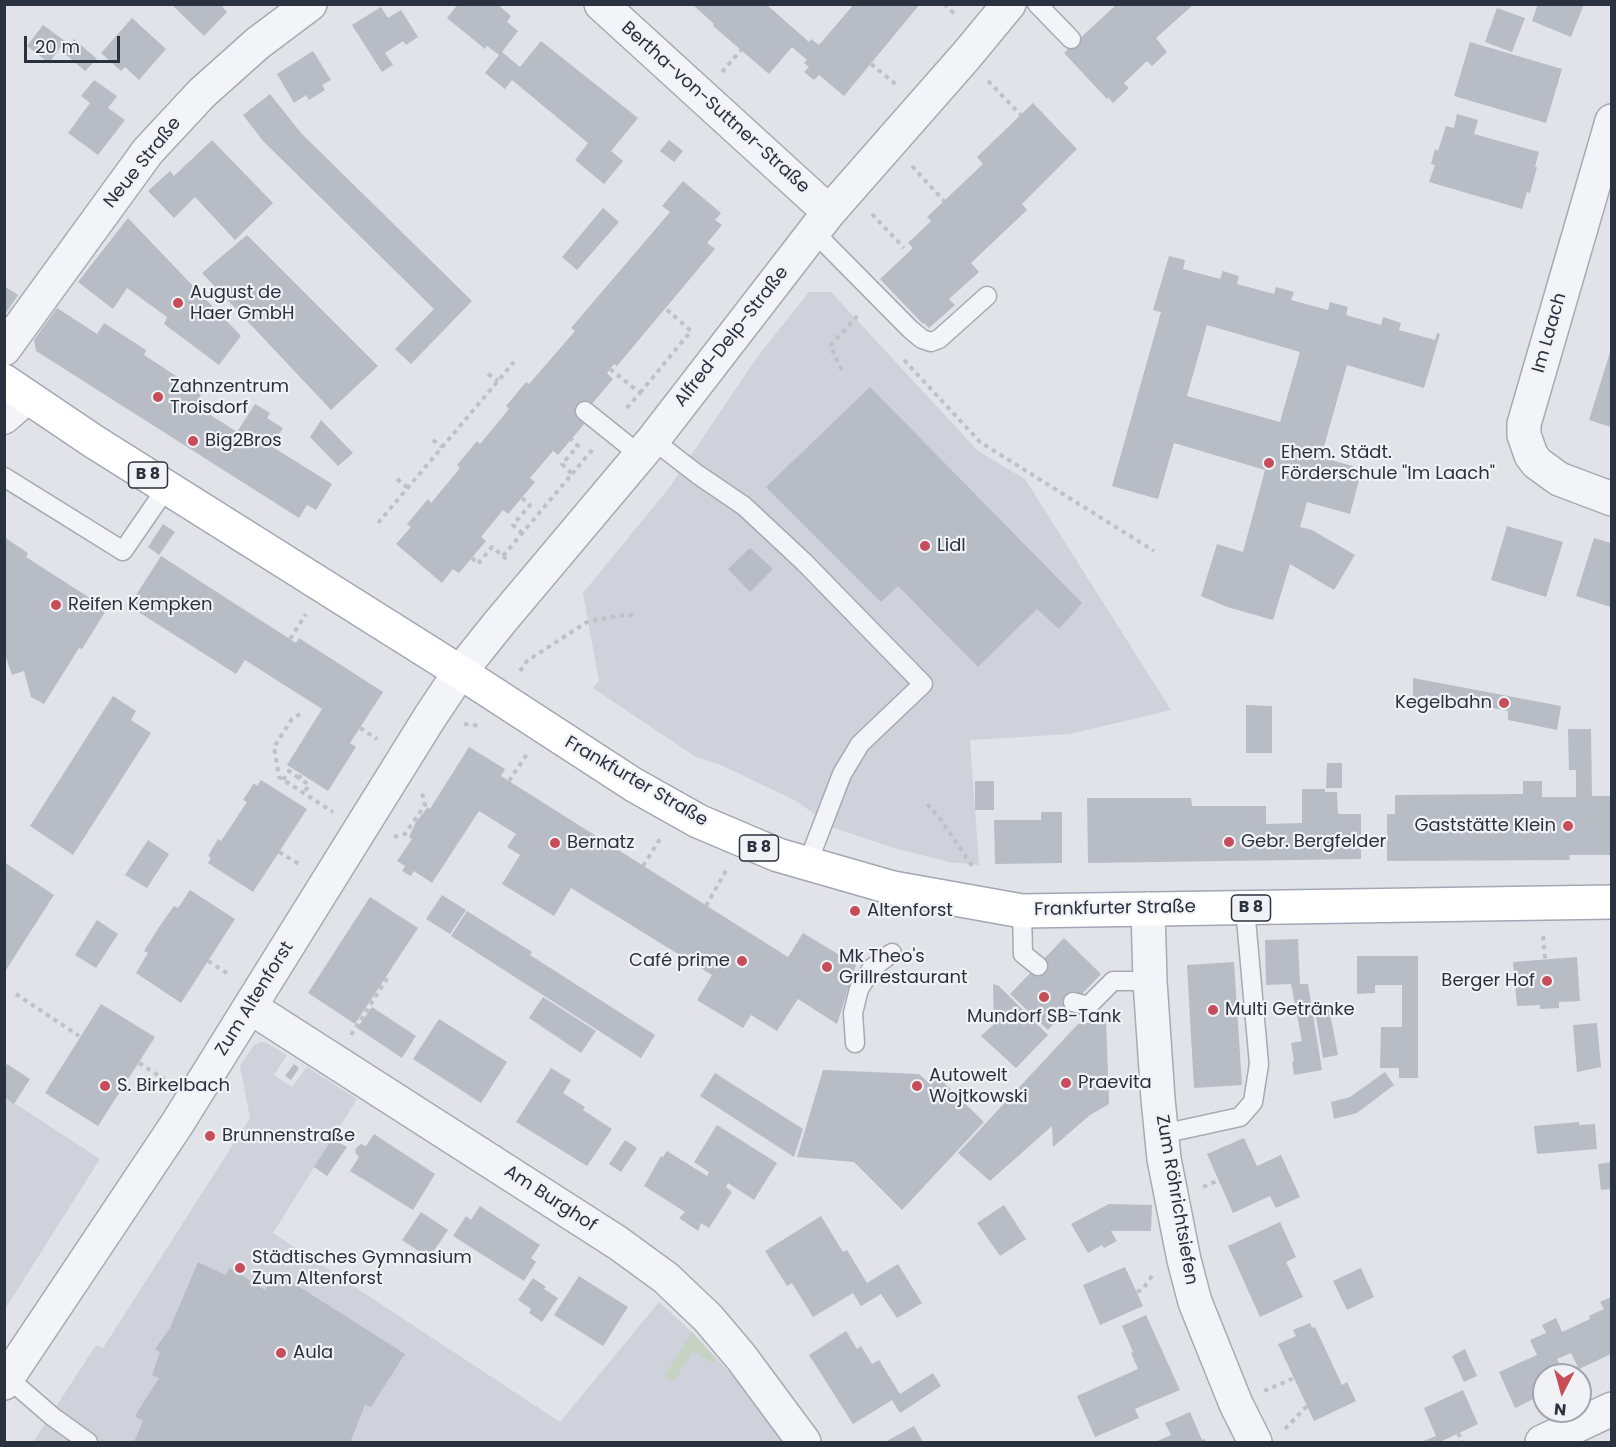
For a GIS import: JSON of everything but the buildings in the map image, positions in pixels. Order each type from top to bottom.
[{"type":"main road","name":"Frankfurter Straße","points":[[12,398],[166,487],[460,672],[634,785],[698,821],[807,865],[888,887],[1022,911],[1611,902]]},
{"type":"street","name":"Neue Straße","points":[[4,349],[148,151],[218,78],[258,43],[310,4]]},
{"type":"street","name":"Bertha-von-Suttner-Straße","points":[[601,4],[831,211]]},
{"type":"street","name":"Alfred-Delp-Straße","points":[[460,672],[646,448],[831,211],[1009,4]]},
{"type":"street","name":"Im Laach","points":[[1611,121],[1524,423],[1524,435],[1525,442],[1537,463],[1559,479],[1611,499]]},
{"type":"street","name":"Zum Altenforst","points":[[6,1381],[182,1115],[359,829],[460,672]]},
{"type":"street","name":"Zum Röhrichtsiefen","points":[[1148,909],[1150,981],[1164,1159],[1184,1260],[1195,1302],[1236,1404],[1267,1439]]},
{"type":"street","name":"Am Burghof","points":[[250,1007],[618,1243],[666,1278],[708,1318],[741,1357],[804,1443]]},
{"type":"street","points":[[1542,1443],[1611,1408]]},
{"type":"lane","points":[[1037,4],[1071,39]]},
{"type":"lane","points":[[831,211],[910,329],[922,339],[931,342],[939,339],[987,296]]},
{"type":"lane","points":[[585,411],[646,448],[697,474],[744,506],[804,562],[923,684],[860,744],[842,774],[807,865]]},
{"type":"lane","points":[[4,477],[123,551],[166,487]]},
{"type":"lane","points":[[1162,1134],[1240,1117],[1253,1102],[1259,1064],[1245,908]]},
{"type":"lane","points":[[1022,911],[1023,954],[1038,966]]},
{"type":"lane","points":[[855,1043],[853,1013],[859,989],[872,968],[892,953]]},
{"type":"lane","points":[[1073,1002],[1088,1006],[1113,981],[1150,981]]},
{"type":"lane","points":[[6,1381],[88,1443]]},
{"type":"path","points":[[944,4],[958,17]]},
{"type":"path","points":[[966,56],[1021,115]]},
{"type":"path","points":[[890,143],[944,201]]},
{"type":"path","points":[[831,211],[904,248]]},
{"type":"path","points":[[842,370],[830,346],[861,313],[853,305]]},
{"type":"path","points":[[640,393],[691,331],[665,308]]},
{"type":"path","points":[[901,356],[980,442],[1154,551]]},
{"type":"path","points":[[378,523],[514,362]]},
{"type":"path","points":[[488,374],[498,381]]},
{"type":"path","points":[[433,440],[442,447]]},
{"type":"path","points":[[503,556],[572,474],[562,464],[578,446],[571,440]]},
{"type":"path","points":[[397,479],[408,488]]},
{"type":"path","points":[[522,498],[530,505],[513,525],[522,533]]},
{"type":"path","points":[[472,558],[478,564],[492,547],[534,582]]},
{"type":"path","points":[[544,649],[586,622],[636,615]]},
{"type":"path","points":[[300,714],[292,718],[274,747],[279,777],[359,829]]},
{"type":"path","points":[[458,729],[465,724],[484,727]]},
{"type":"path","points":[[283,780],[289,771],[300,776],[309,784],[303,794]]},
{"type":"path","points":[[927,804],[941,820],[975,871]]},
{"type":"path","points":[[408,830],[419,813]]},
{"type":"path","points":[[706,906],[744,841]]},
{"type":"path","points":[[333,1059],[387,976]]},
{"type":"path","points":[[16,994],[79,1036]]},
{"type":"path","points":[[139,1063],[149,1070]]},
{"type":"path","points":[[1267,1439],[1307,1406]]},
{"type":"path","points":[[1458,1433],[1463,1443]]},
{"type":"shaded area","points":[[809,292],[831,292],[978,451],[1025,479],[1171,710],[1070,734],[970,740],[979,865],[949,862],[894,848],[834,828],[796,801],[721,765],[696,757],[593,688],[599,681],[583,593],[669,488],[758,356]]},
{"type":"shaded area","name":"Städtisches Gymnasium Zum Altenforst","points":[[261,1042],[287,1055],[274,1075],[292,1087],[307,1067],[357,1099],[273,1233],[560,1422],[659,1302],[692,1332],[746,1390],[782,1442],[33,1442],[96,1345],[103,1348],[250,1118],[240,1066],[254,1045]]},
{"type":"shaded area","points":[[5,1097],[100,1159],[5,1309]]},
{"type":"green space","points":[[692,1332],[716,1359],[714,1364],[693,1351],[673,1382],[664,1376]]},
{"type":"place","name":"August de Haer GmbH","points":[[178,303]]},
{"type":"place","name":"Zahnzentrum Troisdorf","points":[[158,397]]},
{"type":"place","name":"Big2Bros","points":[[193,441]]},
{"type":"place","name":"Ehem. Städt. Förderschule \"Im Laach\"","points":[[1269,463]]},
{"type":"place","name":"Lidl","points":[[925,546]]},
{"type":"place","name":"Reifen Kempken","points":[[56,605]]},
{"type":"place","name":"Kegelbahn","points":[[1504,703]]},
{"type":"place","name":"Gaststätte Klein","points":[[1568,826]]},
{"type":"place","name":"Gebr. Bergfelder","points":[[1229,842]]},
{"type":"place","name":"Bernatz","points":[[555,843]]},
{"type":"place","name":"Altenforst","points":[[855,911]]},
{"type":"place","name":"Café prime","points":[[742,961]]},
{"type":"place","name":"Mk Theo's Grillrestaurant","points":[[827,967]]},
{"type":"place","name":"Berger Hof","points":[[1547,981]]},
{"type":"place","name":"Mundorf SB-Tank","points":[[1044,997]]},
{"type":"place","name":"Multi Getränke","points":[[1213,1010]]},
{"type":"place","name":"Praevita","points":[[1066,1083]]},
{"type":"place","name":"S. Birkelbach","points":[[105,1086]]},
{"type":"place","name":"Autowelt Wojtkowski","points":[[917,1086]]},
{"type":"place","name":"Brunnenstraße","points":[[210,1136]]},
{"type":"place","name":"Städtisches Gymnasium Zum Altenforst","points":[[240,1268]]},
{"type":"place","name":"Aula","points":[[281,1353]]}]
